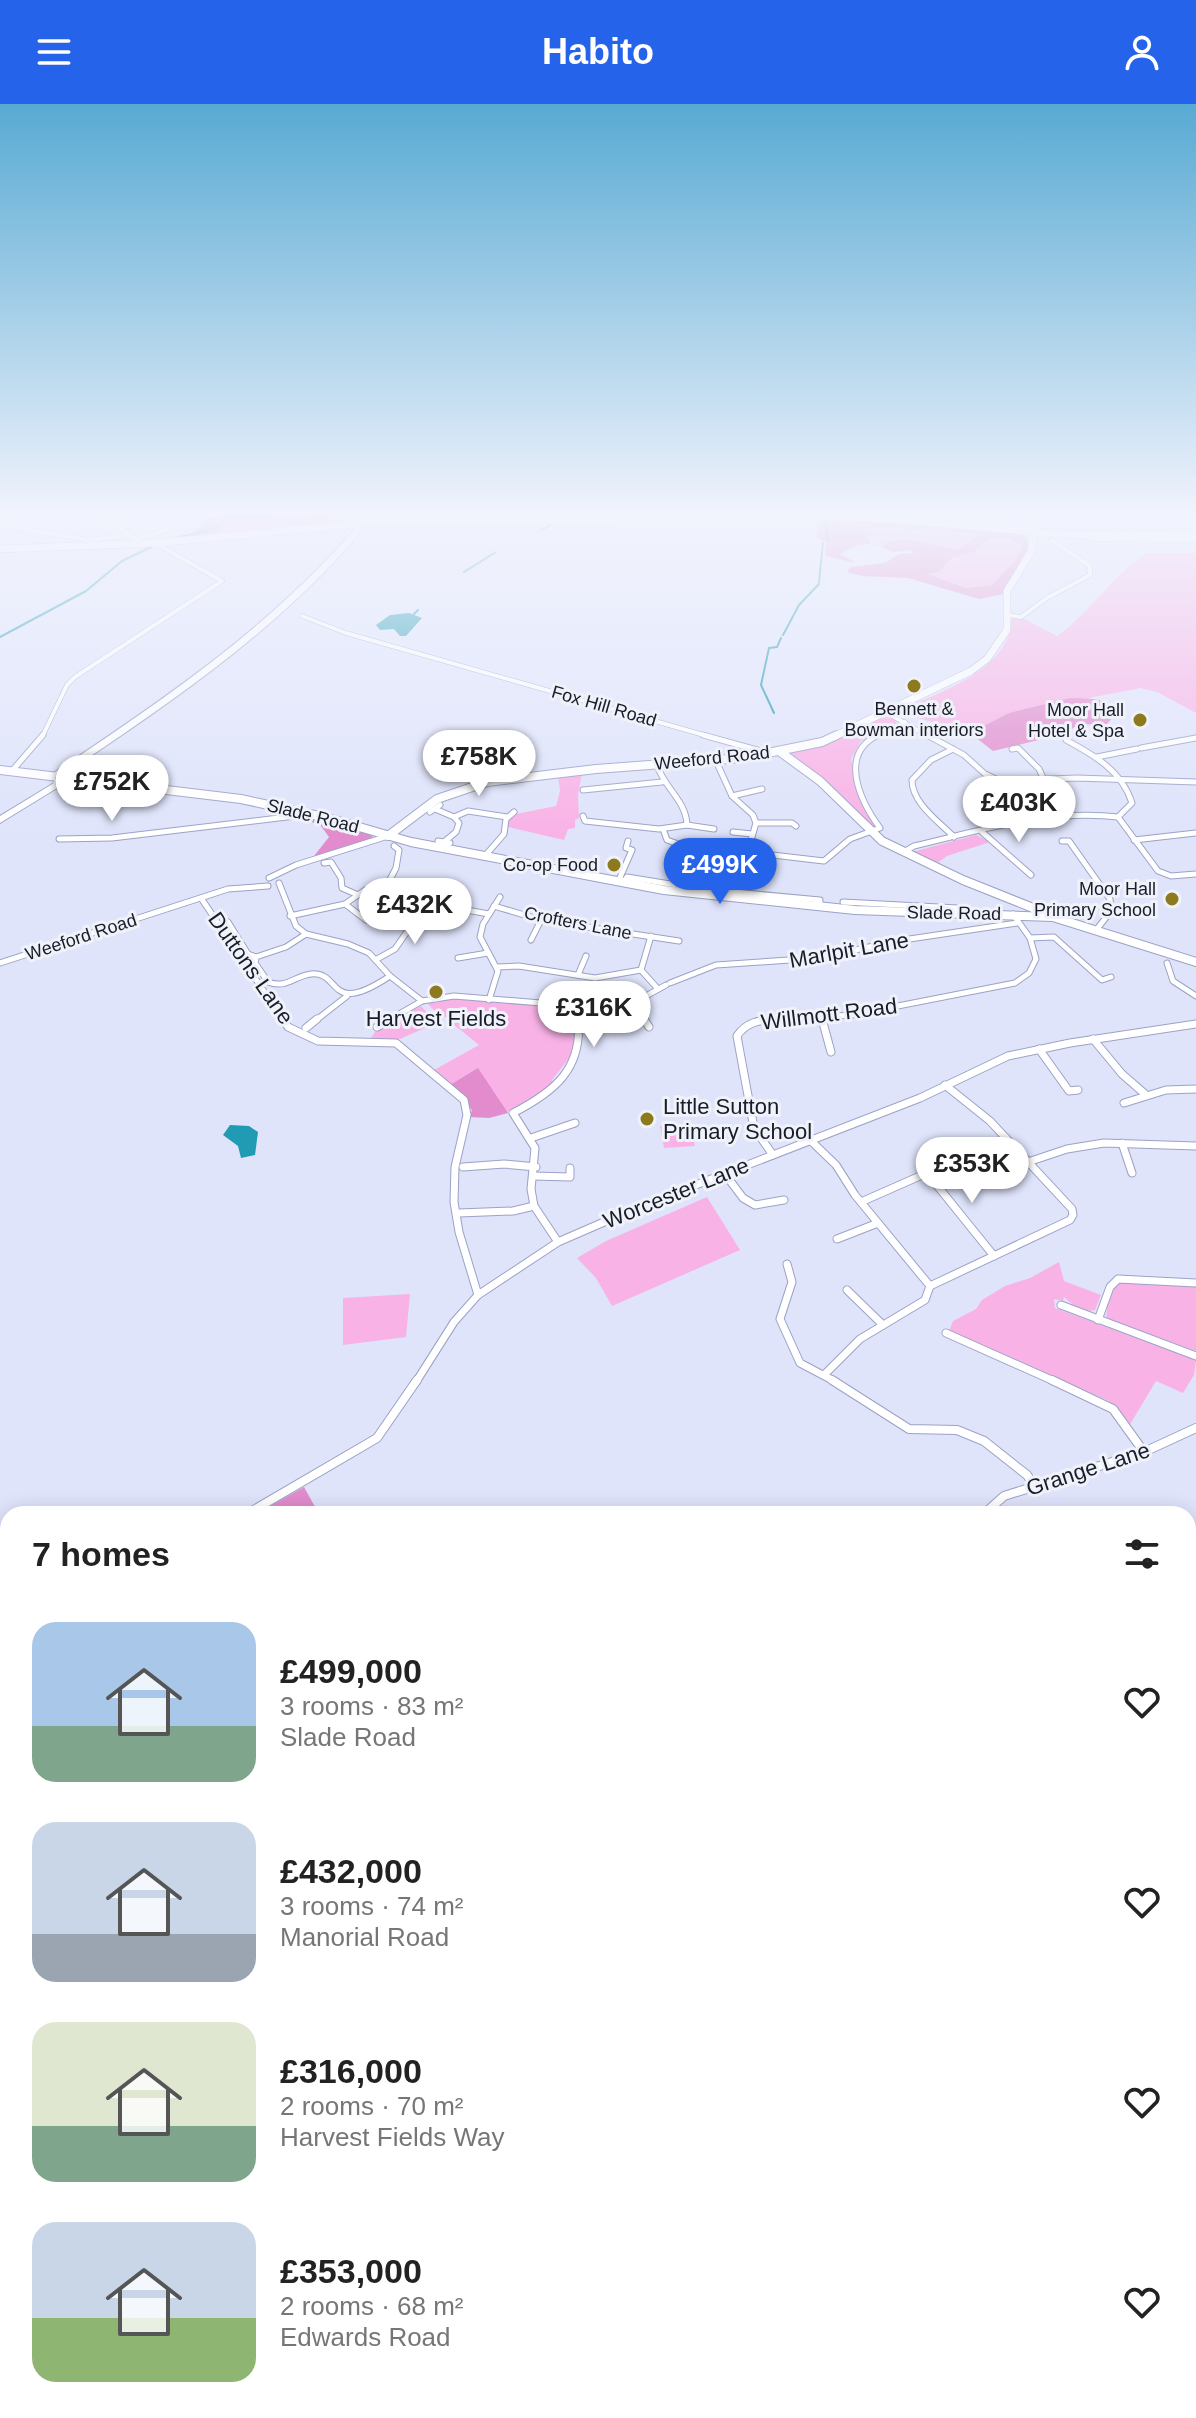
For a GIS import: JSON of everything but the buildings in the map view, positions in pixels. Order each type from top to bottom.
[{"type":"highway","points":[[0,820],[153,709],[266,619]]},
{"type":"highway","points":[[0,811],[58,778],[169,706],[277,619]]},
{"type":"street","points":[[11,772],[42,737],[67,685],[75,677],[165,619]]},
{"type":"street","name":"Fox Hill Road","points":[[310,619],[346,633],[768,753]]},
{"type":"street","name":"Weeford Road","points":[[268,883],[295,867],[366,847],[388,836],[437,799],[487,782],[584,770],[716,761],[833,738],[971,671],[987,659],[1003,638],[1007,619]]},
{"type":"street","points":[[887,713],[953,749],[1000,781],[1118,779],[1196,782]]},
{"type":"street","points":[[825,870],[826,861],[850,839],[881,827],[865,807],[854,767],[855,758],[867,740],[905,722]]},
{"type":"street","points":[[1097,757],[1196,738]]},
{"type":"street","points":[[1066,740],[1097,757],[1118,779],[1132,800],[1118,817]]},
{"type":"street","points":[[1018,748],[1039,769],[1044,780]]},
{"type":"street","points":[[953,749],[920,766],[911,784],[915,796],[954,837]]},
{"type":"street","points":[[779,751],[820,781],[871,832],[904,852],[1033,908],[1039,915],[1097,929],[1162,955],[1196,962]]},
{"type":"street","points":[[716,761],[732,796],[748,809],[756,823],[736,892]]},
{"type":"street","points":[[657,765],[662,782],[682,800],[688,816],[687,825]]},
{"type":"street","name":"Slade Road","points":[[0,770],[207,793],[304,812],[388,836],[484,857],[621,883],[774,899]]},
{"type":"street","points":[[970,793],[978,799],[991,792],[1000,781]]},
{"type":"street","points":[[583,790],[607,792],[662,782]]},
{"type":"street","points":[[732,796],[763,788],[770,791]]},
{"type":"street","points":[[435,809],[454,817],[459,828],[444,842]]},
{"type":"street","points":[[454,817],[468,811],[507,817],[514,812]]},
{"type":"street","points":[[59,839],[251,821],[304,812]]},
{"type":"street","points":[[904,852],[914,846],[1029,820],[1087,813],[1118,817],[1162,873],[1176,876],[1196,874]]},
{"type":"street","points":[[484,857],[504,834],[507,817]]},
{"type":"street","points":[[582,819],[663,829],[687,825],[714,829]]},
{"type":"street","points":[[756,823],[794,823]]},
{"type":"street","points":[[663,829],[669,842],[692,847]]},
{"type":"street","points":[[733,832],[752,834]]},
{"type":"street","points":[[981,832],[1031,875]]},
{"type":"street","points":[[1134,840],[1196,833]]},
{"type":"street","points":[[621,883],[632,850],[626,848],[628,841]]},
{"type":"street","points":[[1069,841],[1110,899],[1111,911],[1097,929]]},
{"type":"street","points":[[386,887],[396,868],[396,848],[407,848]]},
{"type":"street","points":[[747,852],[826,861]]},
{"type":"street","points":[[339,859],[327,862],[341,878],[342,888],[358,895]]},
{"type":"street","name":"Weeford Road","points":[[0,963],[201,898],[279,881],[295,867]]},
{"type":"street","points":[[279,881],[290,916],[306,934],[360,948],[377,959],[390,976],[422,1001]]},
{"type":"street","points":[[268,883],[281,893]]},
{"type":"street","points":[[290,916],[345,904],[369,888],[386,887],[427,903],[489,914]]},
{"type":"street","name":"Slade Road","points":[[700,892],[736,892],[820,907],[1015,919],[1039,915]]},
{"type":"street","points":[[489,1000],[497,967],[480,937],[500,897]]},
{"type":"street","name":"Duttons Lane","points":[[201,898],[288,1027],[318,1041],[396,1043],[464,1100],[468,1112],[456,1163],[452,1214],[478,1295]]},
{"type":"street","points":[[843,902],[855,907]]},
{"type":"street","points":[[377,959],[395,949],[427,903]]},
{"type":"street","points":[[345,904],[366,916]]},
{"type":"street","name":"Crofters Lane","points":[[494,906],[541,920],[661,938],[672,936],[679,941]]},
{"type":"street","points":[[1015,919],[1030,938],[1054,937],[1102,980],[1111,977]]},
{"type":"street","name":"Marlpit Lane","points":[[578,1019],[633,1003],[668,984],[679,974],[716,965],[819,958],[1015,919]]},
{"type":"street","points":[[541,920],[532,938],[544,939]]},
{"type":"street","points":[[233,925],[248,954],[256,957],[286,947],[306,934]]},
{"type":"street","points":[[641,970],[651,936]]},
{"type":"street","name":"Willmott Road","points":[[773,1155],[754,1128],[737,1036],[743,1027],[760,1020],[822,1018],[1015,983],[1035,966],[1036,952],[1030,938]]},
{"type":"street","points":[[455,960],[488,953]]},
{"type":"street","points":[[256,957],[255,963],[273,985],[291,984],[314,974],[322,976],[347,996]]},
{"type":"street","points":[[576,957],[586,957],[578,975]]},
{"type":"street","points":[[1167,963],[1173,981],[1196,996]]},
{"type":"street","points":[[497,967],[519,966],[602,978],[641,970]]},
{"type":"street","points":[[641,970],[658,989]]},
{"type":"street","points":[[1169,972],[1178,972]]},
{"type":"street","points":[[306,1028],[319,1024],[347,996],[362,994],[390,976]]},
{"type":"street","points":[[379,1024],[422,1001],[454,996],[553,1004],[578,1019],[580,1041],[571,1067],[550,1092],[502,1117]]},
{"type":"street","points":[[633,1003],[648,1025],[636,1026]]},
{"type":"street","points":[[822,1018],[831,1052]]},
{"type":"street","name":"Worcester Lane","points":[[261,1506],[377,1438],[454,1322],[478,1295],[558,1242],[920,1098],[993,1062],[1039,1049],[1196,1024]]},
{"type":"street","points":[[1093,1039],[1122,1074],[1145,1094]]},
{"type":"street","points":[[1039,1049],[1069,1091],[1078,1090]]},
{"type":"street","points":[[824,1375],[860,1339],[925,1300],[930,1286],[1070,1220],[1073,1215],[1072,1209],[1006,1138],[945,1085]]},
{"type":"street","points":[[1124,1103],[1145,1094],[1196,1089]]},
{"type":"street","points":[[513,1113],[531,1138],[536,1167],[531,1197],[534,1206],[558,1242]]},
{"type":"street","points":[[531,1138],[559,1126],[575,1124]]},
{"type":"street","points":[[861,1202],[1006,1138]]},
{"type":"street","points":[[810,1140],[836,1165],[861,1202],[930,1286]]},
{"type":"street","points":[[1028,1162],[1077,1147],[1122,1143],[1196,1146]]},
{"type":"street","points":[[1122,1143],[1132,1173]]},
{"type":"street","points":[[468,1165],[536,1167]]},
{"type":"street","points":[[533,1176],[570,1177],[570,1168]]},
{"type":"street","points":[[927,1173],[994,1256]]},
{"type":"street","points":[[725,1174],[746,1202],[754,1207],[763,1209],[783,1199]]},
{"type":"street","points":[[467,1203],[463,1213],[513,1211],[534,1206]]},
{"type":"street","points":[[837,1239],[849,1238],[878,1223]]},
{"type":"street","points":[[787,1264],[780,1319],[800,1363],[909,1429],[957,1430],[984,1441],[1027,1475],[1035,1487]]},
{"type":"street","points":[[1098,1320],[1110,1287],[1118,1279],[1196,1283]]},
{"type":"street","points":[[847,1290],[857,1295],[883,1325]]},
{"type":"street","points":[[1061,1305],[1196,1356]]},
{"type":"street","points":[[946,1333],[1102,1402],[1113,1409],[1144,1452]]},
{"type":"street","name":"Grange Lane","points":[[993,1506],[1004,1496],[1144,1452],[1196,1428]]},
{"type":"shaded area","points":[[1011,619],[1024,619],[1057,636],[1078,619],[1196,619],[1196,713],[1157,692],[1141,688],[1010,713],[970,733],[912,716],[903,709],[956,685],[990,662],[1002,648],[1010,631]]},
{"type":"shaded area","points":[[1070,698],[1103,701],[1116,714],[1106,725],[1078,724],[1067,733],[993,751],[970,733],[1009,713]]},
{"type":"shaded area","points":[[883,717],[892,717],[897,723],[861,741],[851,759],[863,806],[878,827],[874,829],[788,755]]},
{"type":"shaded area","points":[[582,773],[578,795],[579,818],[575,820],[575,828],[568,829],[564,840],[508,827],[516,814],[556,806],[560,791],[558,776]]},
{"type":"shaded area","points":[[309,816],[374,838],[314,856],[329,837],[321,826],[300,817]]},
{"type":"shaded area","points":[[976,835],[990,842],[947,856],[936,864],[912,852]]},
{"type":"shaded area","points":[[454,998],[545,1005],[571,1018],[574,1023],[574,1052],[552,1080],[553,1085],[504,1113],[470,1117],[472,1110],[467,1101],[434,1070],[479,1045],[450,1018],[440,1016],[428,1004]]},
{"type":"shaded area","points":[[421,1006],[435,1021],[434,1024],[400,1039],[370,1040],[376,1030]]},
{"type":"shaded area","points":[[478,1068],[508,1113],[489,1118],[470,1117],[472,1110],[450,1085]]},
{"type":"shaded area","points":[[690,1123],[695,1146],[664,1148],[660,1126]]},
{"type":"shaded area","points":[[707,1197],[740,1250],[612,1306],[596,1278],[577,1258],[606,1241]]},
{"type":"shaded area","points":[[1059,1262],[1064,1281],[1101,1295],[1095,1310],[1082,1310],[1064,1297],[1063,1301],[1054,1299],[1055,1308],[1196,1360],[1194,1375],[1183,1393],[1156,1381],[1129,1426],[1109,1401],[949,1331],[953,1321],[976,1309],[982,1300]]},
{"type":"shaded area","points":[[1120,1282],[1196,1287],[1196,1351],[1107,1320],[1113,1288]]},
{"type":"shaded area","points":[[410,1294],[406,1337],[343,1345],[343,1298]]},
{"type":"shaded area","points":[[304,1487],[315,1506],[270,1506]]},
{"type":"water","points":[[384,619],[421,619],[406,636],[400,636],[394,629],[380,630],[376,625]]},
{"type":"water","points":[[230,1125],[249,1126],[258,1132],[255,1155],[241,1158],[238,1146],[223,1135]]},
{"type":"waterway","points":[[0,637],[34,619]]},
{"type":"waterway","points":[[783,635],[792,619]]},
{"type":"waterway","points":[[774,713],[761,685],[769,648],[777,647],[781,638]]},
{"type":"place","name":"Bennett & Bowman interiors","points":[[914,686]]},
{"type":"place","name":"Moor Hall Hotel & Spa","points":[[1140,720]]},
{"type":"place","name":"Co-op Food","points":[[614,865]]},
{"type":"place","name":"Moor Hall Primary School","points":[[1172,899]]},
{"type":"place","name":"Harvest Fields","points":[[436,992]]},
{"type":"place","name":"Little Sutton Primary School","points":[[647,1119]]}]
